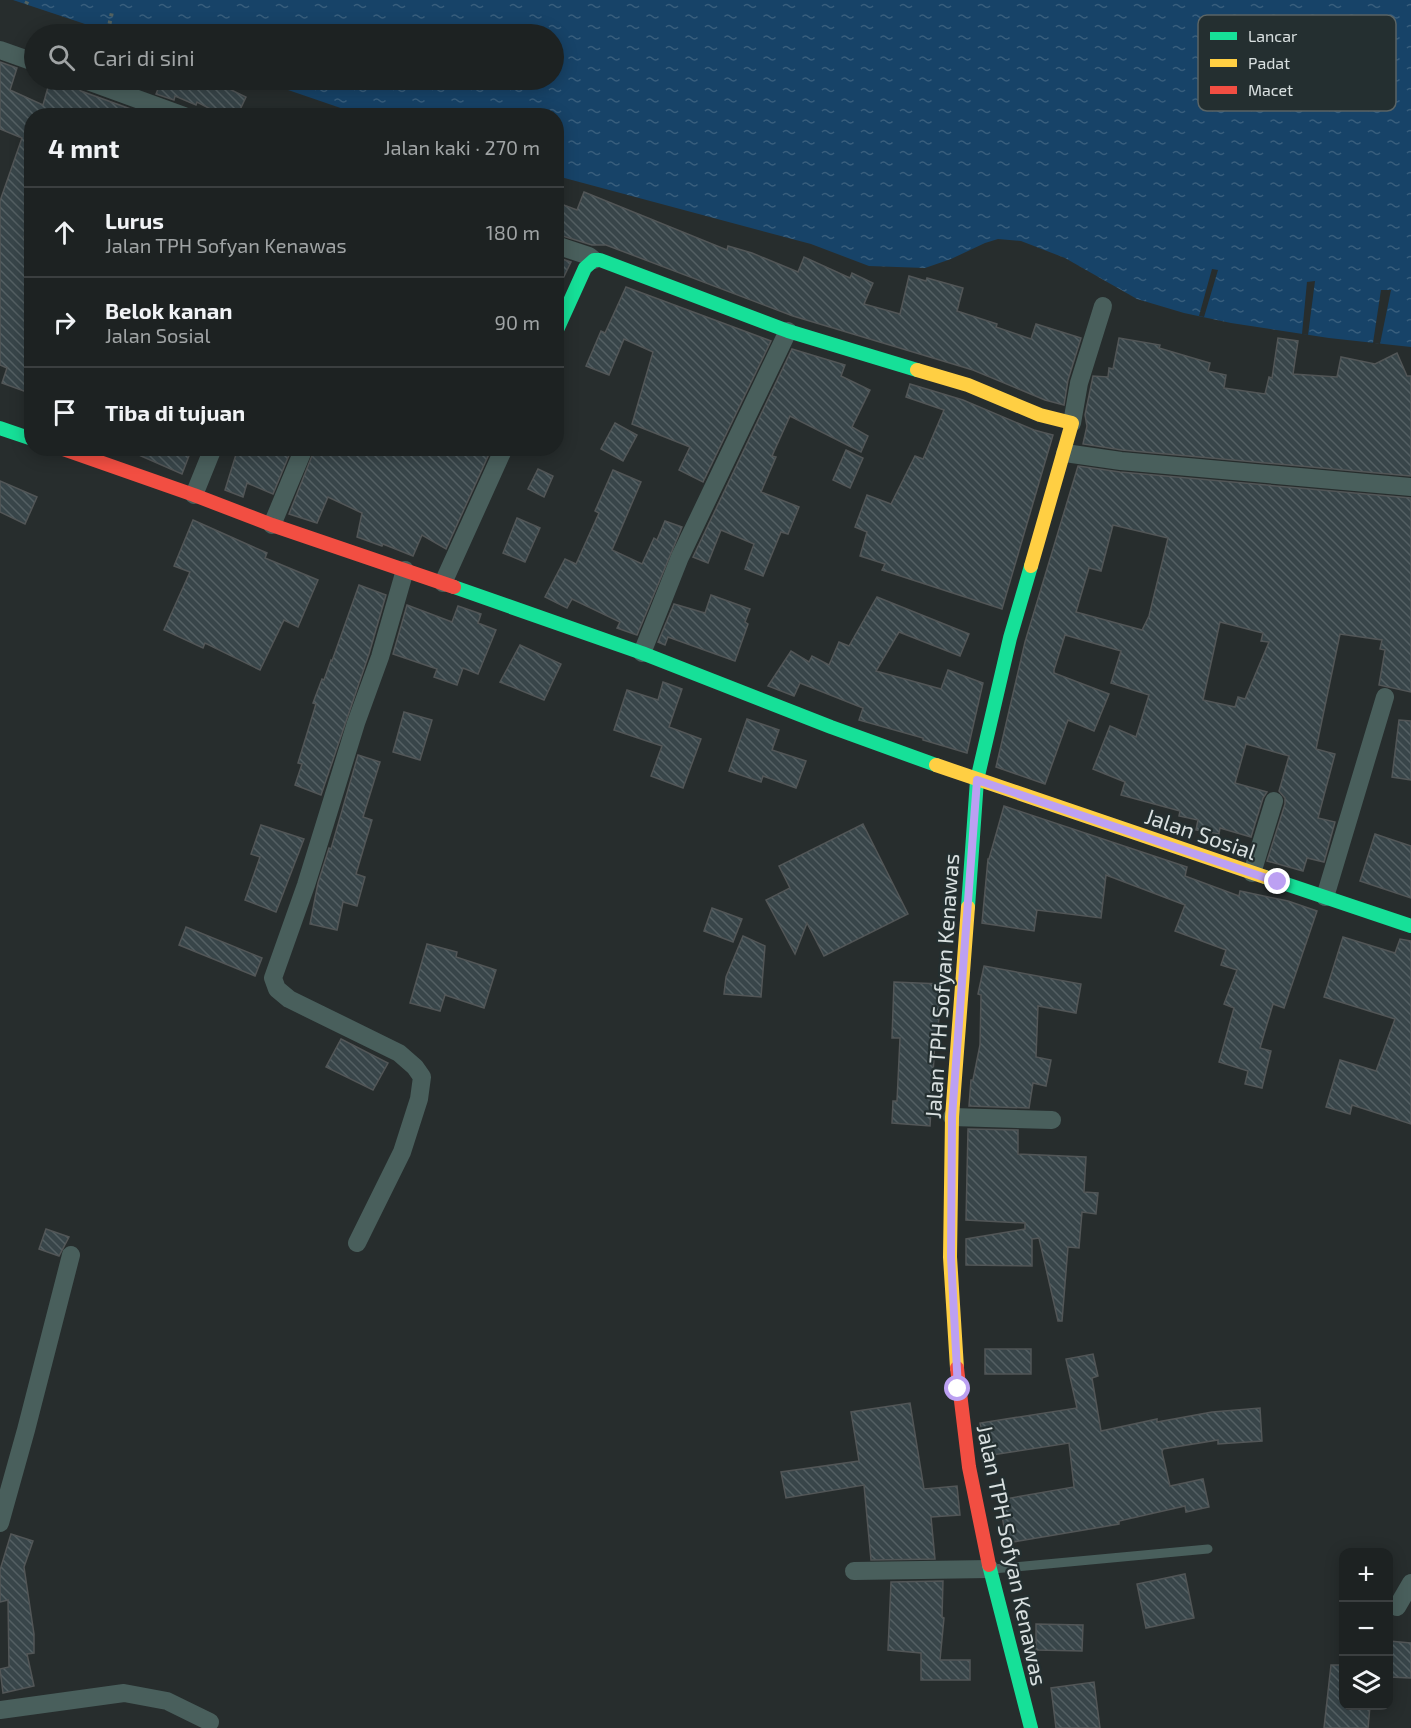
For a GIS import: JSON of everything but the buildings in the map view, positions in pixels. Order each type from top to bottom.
[{"type":"street","points":[[0,50],[24,58]]},
{"type":"street","points":[[112,90],[162,108]]},
{"type":"street","points":[[564,248],[788,331],[962,384],[1040,415],[1072,423],[1079,383],[1103,306]]},
{"type":"street","points":[[564,314],[585,268],[594,260]]},
{"type":"street","points":[[642,653],[680,557],[788,331]]},
{"type":"street","name":"Jalan TPH Sofyan Kenawas","points":[[1031,1728],[990,1569],[969,1467],[958,1389],[951,1257],[952,1117],[977,780],[1010,638],[1072,423]]},
{"type":"street","points":[[0,428],[24,436]]},
{"type":"street","points":[[1065,453],[1121,461],[1411,487]]},
{"type":"street","name":"Jalan Sosial","points":[[83,456],[272,525],[642,653],[831,727],[977,780],[1411,926]]},
{"type":"street","points":[[194,495],[210,456]]},
{"type":"street","points":[[272,525],[301,456]]},
{"type":"street","points":[[444,583],[500,456]]},
{"type":"street","points":[[357,1243],[402,1152],[419,1100],[422,1077],[416,1066],[399,1053],[290,999],[277,989],[273,978],[306,885],[356,723],[380,657],[405,570]]},
{"type":"street","points":[[1325,897],[1385,697]]},
{"type":"street","points":[[1252,873],[1274,801]]},
{"type":"street","points":[[952,1117],[1052,1120]]},
{"type":"street","points":[[0,1523],[71,1255]]},
{"type":"street","points":[[854,1572],[990,1569]]},
{"type":"street","points":[[1397,1607],[1411,1583]]},
{"type":"street","points":[[0,1710],[124,1693],[167,1701],[212,1726]]},
{"type":"lane","points":[[990,1569],[1208,1549]]},
{"type":"path","points":[[109,24],[112,12]]},
{"type":"water","points":[[13,0],[1411,0],[1411,347],[1329,338],[1231,323],[1184,313],[1137,299],[1065,258],[1021,241],[998,239],[925,268],[869,266],[811,244],[564,178],[564,108],[341,108],[288,90],[564,90],[564,24],[85,24]]},
{"type":"pier","points":[[1212,269],[1218,270],[1204,317],[1199,316]]},
{"type":"pier","points":[[1315,281],[1308,335],[1302,334],[1307,282]]},
{"type":"pier","points":[[1381,290],[1391,290],[1380,344],[1373,343]]},
{"type":"traffic: fast","points":[[564,314],[585,268],[594,260],[600,260],[788,331],[917,370]]},
{"type":"traffic: fast","points":[[0,428],[24,436]]},
{"type":"traffic: fast","points":[[968,907],[977,780],[1010,638],[1031,566]]},
{"type":"traffic: fast","points":[[454,587],[642,653],[831,727],[936,765]]},
{"type":"traffic: fast","points":[[1265,877],[1411,926]]},
{"type":"traffic: fast","points":[[989,1565],[1031,1728]]},
{"type":"traffic: slow","points":[[917,370],[968,385],[1040,415],[1072,423],[1031,566]]},
{"type":"traffic: slow","points":[[936,765],[1265,877]]},
{"type":"traffic: slow","points":[[957,1368],[950,1257],[952,1117],[968,907]]},
{"type":"traffic: jam","points":[[83,456],[272,525],[454,587]]},
{"type":"traffic: jam","points":[[957,1368],[969,1467],[989,1565]]},
{"type":"route","points":[[958,1389],[951,1257],[952,1117],[977,780],[1116,825],[1278,882]]}]
